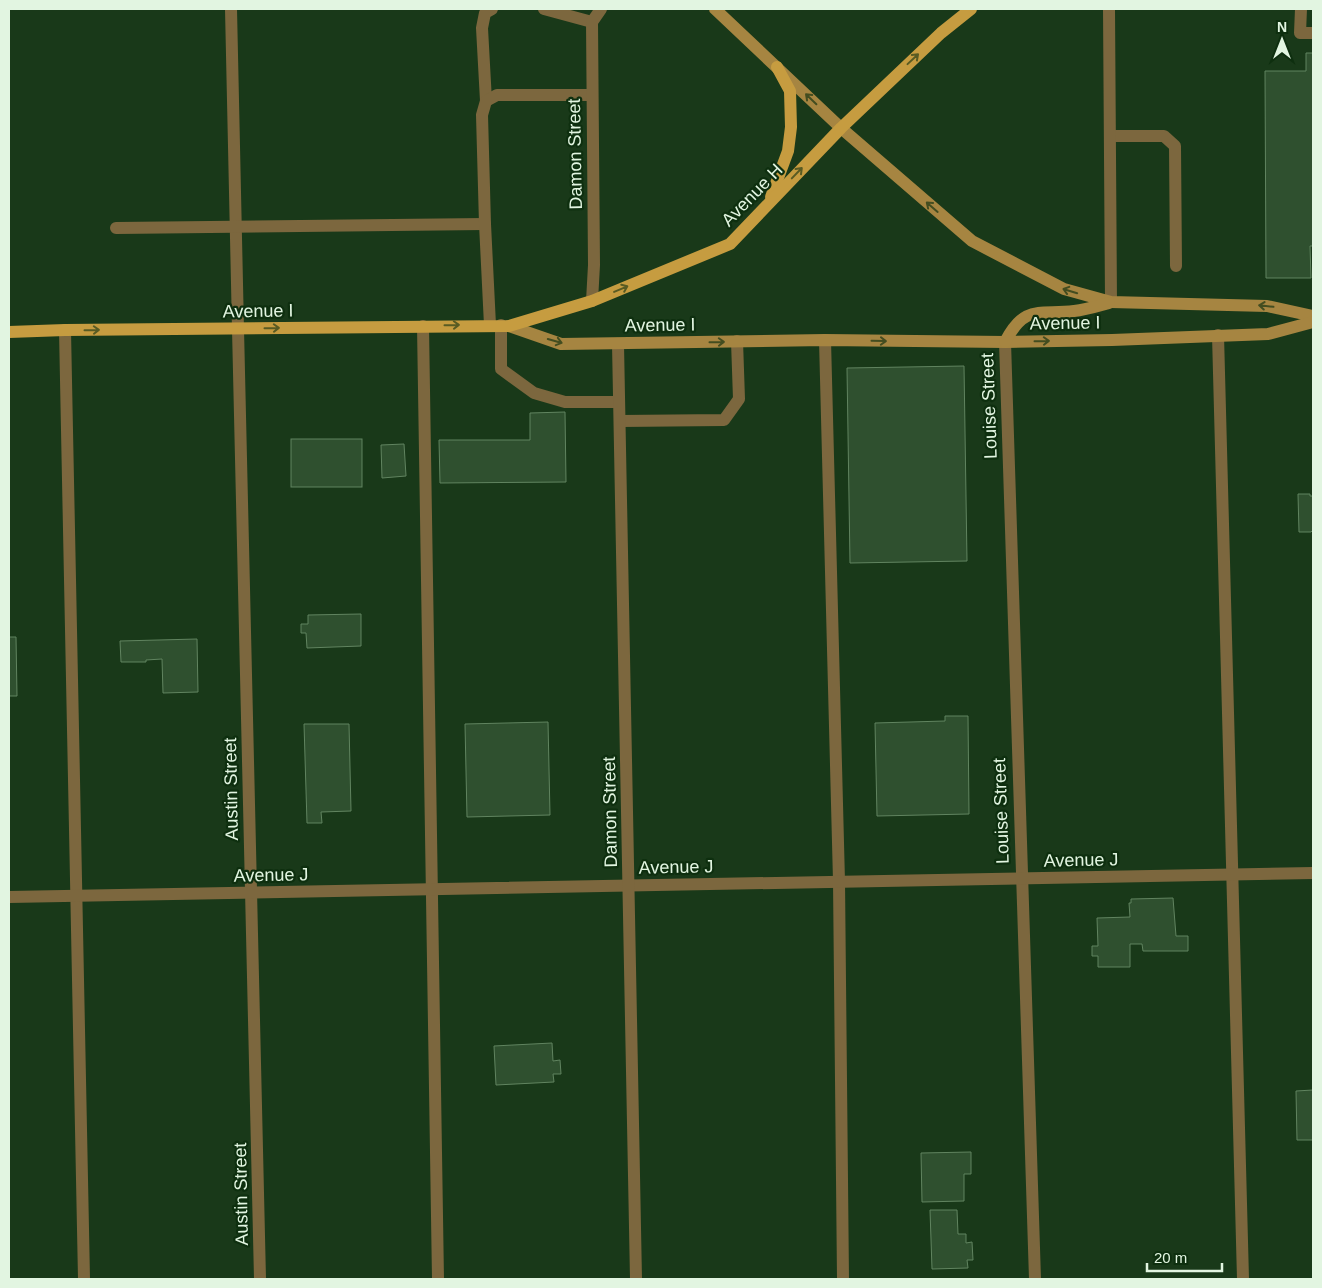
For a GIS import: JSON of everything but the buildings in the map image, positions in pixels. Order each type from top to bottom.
[{"type":"main road","name":"Avenue I","points":[[715,9],[841,128],[972,241],[1064,289],[1111,302],[1267,306],[1313,316]]},
{"type":"main road","name":"Avenue H","points":[[500,325],[592,301],[730,244],[841,128],[941,33],[971,9]]},
{"type":"main road","points":[[759,213],[772,195],[788,151],[791,120],[790,91],[777,67]]},
{"type":"main road","points":[[1005,342],[1014,326],[1030,314],[1076,311],[1111,302]]},
{"type":"main road","name":"Avenue I","points":[[9,332],[500,325],[561,344],[825,340],[1005,342],[1268,334],[1313,322]]},
{"type":"street","name":"Austin Street","points":[[231,9],[260,1279]]},
{"type":"street","points":[[492,9],[485,13],[482,28],[486,101],[482,115],[485,224],[500,325],[501,370],[534,393],[565,402],[619,402]]},
{"type":"street","points":[[544,9],[592,22],[601,9]]},
{"type":"street","points":[[1109,9],[1111,302]]},
{"type":"street","points":[[1301,9],[1300,33],[1313,33]]},
{"type":"street","name":"Damon Street","points":[[592,22],[594,265],[592,301]]},
{"type":"street","points":[[486,101],[497,95],[592,95]]},
{"type":"street","points":[[1110,136],[1164,136],[1175,146],[1176,266]]},
{"type":"street","points":[[116,228],[485,224]]},
{"type":"street","points":[[423,326],[438,1279]]},
{"type":"street","points":[[65,330],[84,1279]]},
{"type":"street","points":[[1218,335],[1243,1279]]},
{"type":"street","points":[[825,340],[839,881],[843,1279]]},
{"type":"street","points":[[620,421],[724,420],[739,399],[737,342]]},
{"type":"street","name":"Louise Street","points":[[1005,342],[1035,1279]]},
{"type":"street","name":"Damon Street","points":[[618,344],[636,1279]]},
{"type":"street","name":"Avenue J","points":[[9,897],[1313,873]]}]
